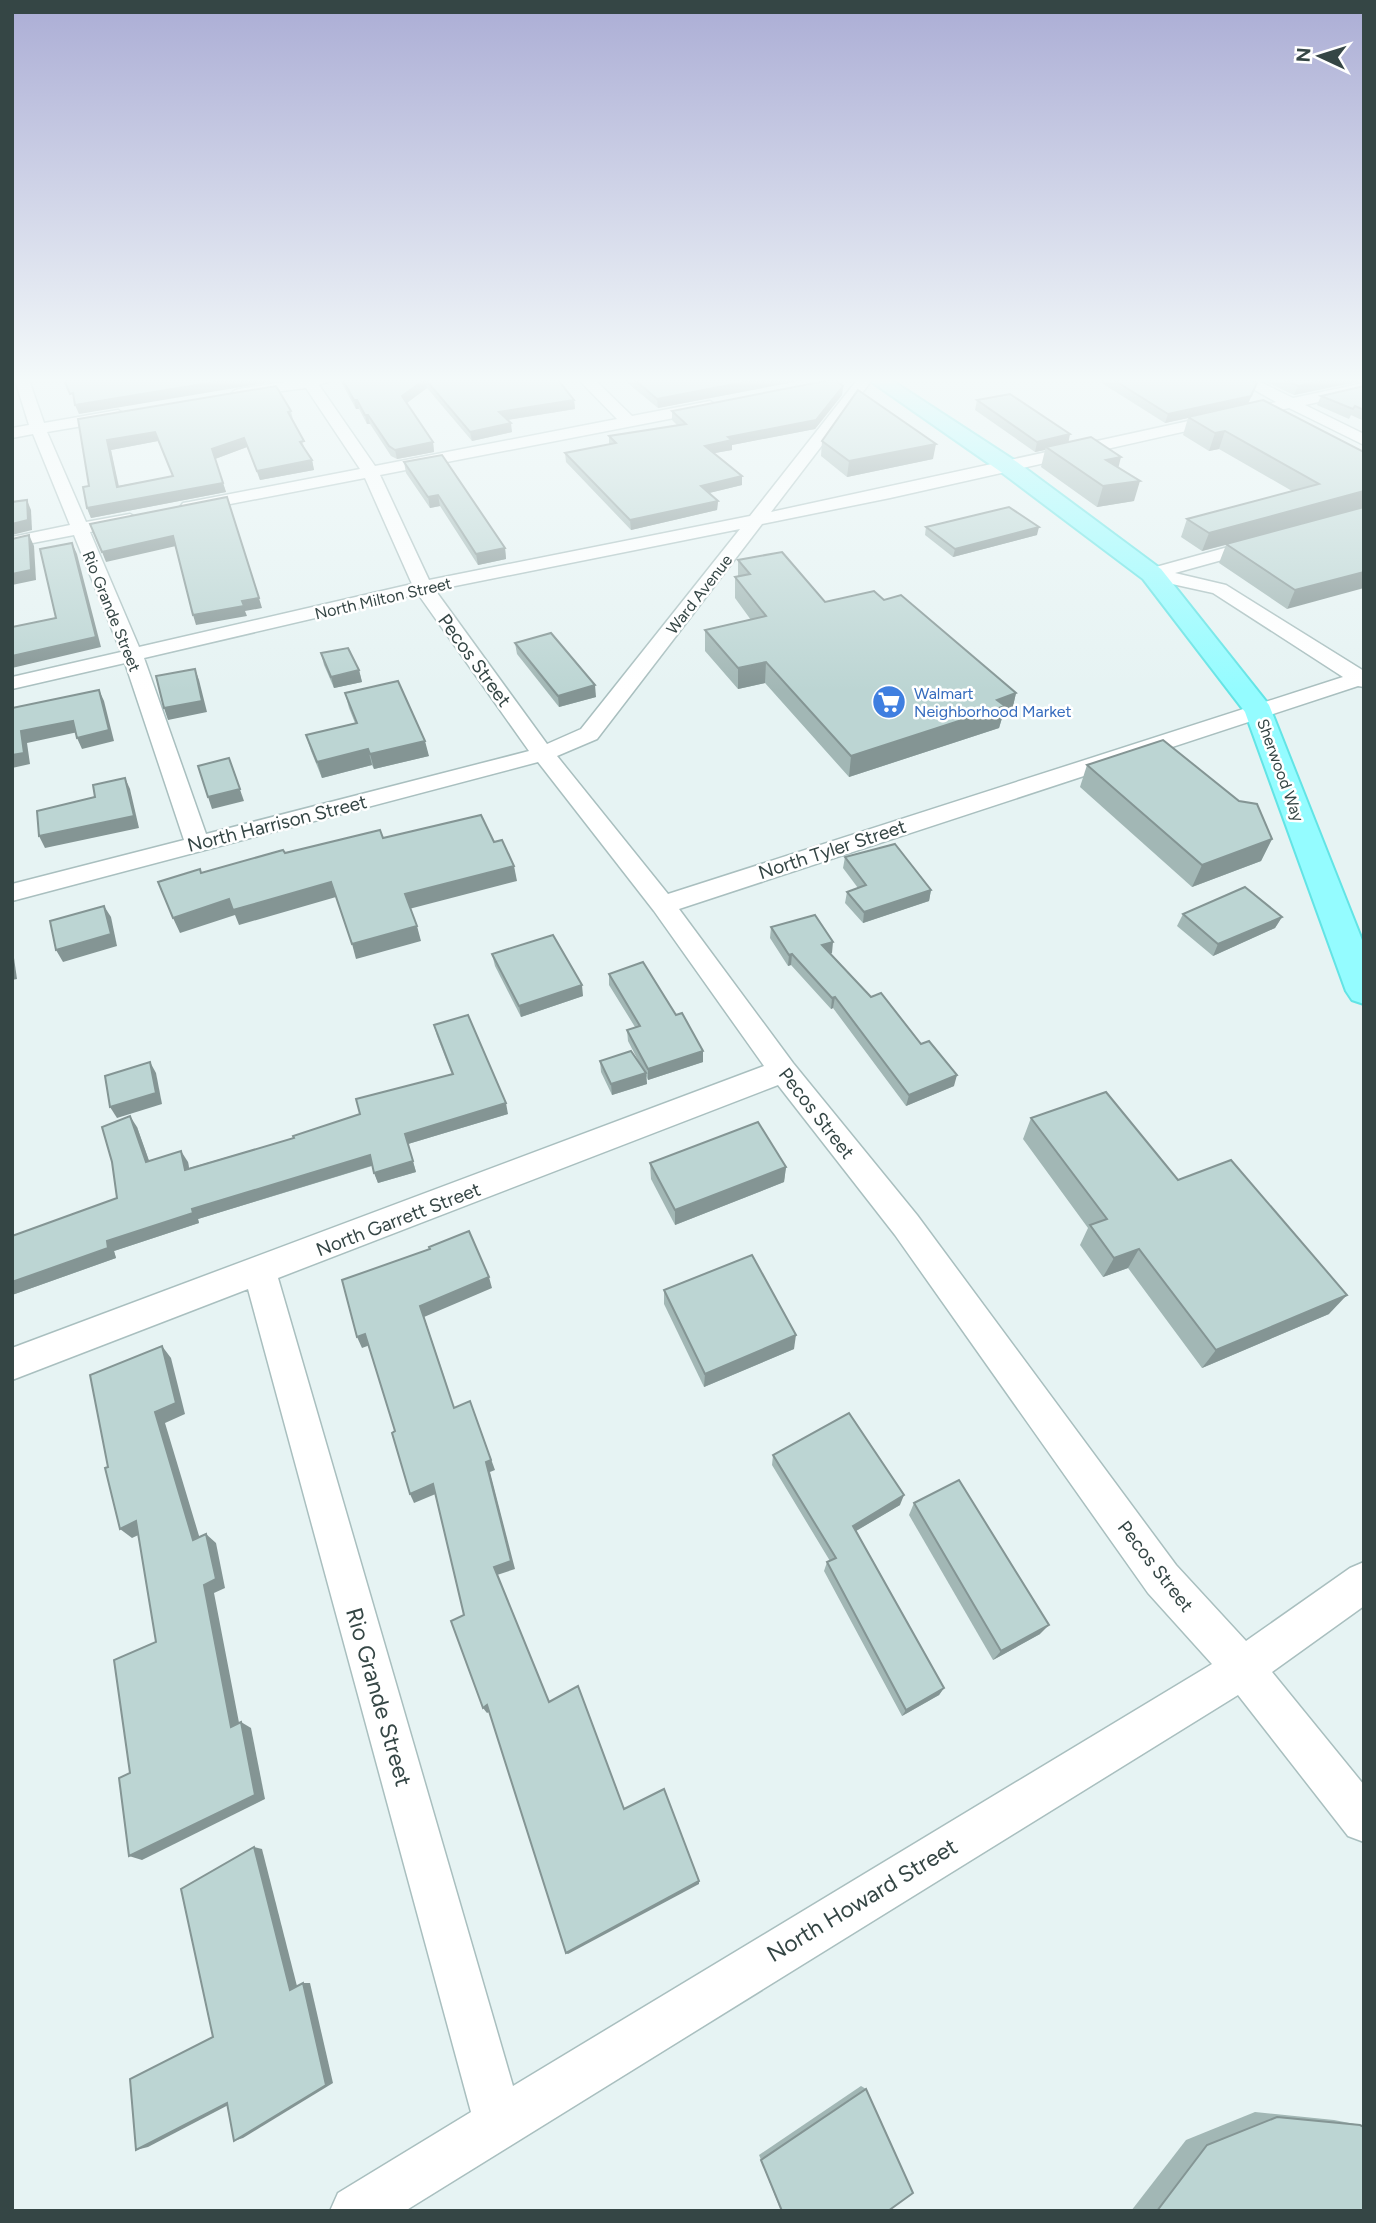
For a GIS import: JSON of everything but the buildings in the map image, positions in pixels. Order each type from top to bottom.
[{"type":"main road","name":"Sherwood Way","points":[[1031,484],[1152,574],[1259,711],[1364,991]]},
{"type":"street","name":"Rio Grande Street","points":[[61,484],[133,657],[197,843]]},
{"type":"street","points":[[172,511],[307,484]]},
{"type":"street","name":"Pecos Street","points":[[376,484],[422,587],[543,754],[663,905],[783,1071],[906,1225],[1162,1579],[1243,1668],[1364,1820]]},
{"type":"street","name":"Ward Avenue","points":[[543,754],[589,734],[785,484]]},
{"type":"street","name":"North Milton Street","points":[[12,684],[422,587],[931,484]]},
{"type":"street","points":[[12,542],[145,516]]},
{"type":"street","points":[[1152,574],[1284,537]]},
{"type":"street","points":[[1152,574],[1219,589],[1362,679]]},
{"type":"street","name":"North Tyler Street","points":[[663,905],[1001,793],[1362,679]]},
{"type":"street","name":"North Harrison Street","points":[[12,893],[543,754]]},
{"type":"street","name":"North Garrett Street","points":[[12,1364],[783,1071]]},
{"type":"street","name":"Rio Grande Street","points":[[260,1272],[499,2123]]},
{"type":"street","name":"North Howard Street","points":[[356,2211],[1243,1668],[1364,1582]]},
{"type":"place","name":"Walmart Neighborhood Market","points":[[889,702]]}]
